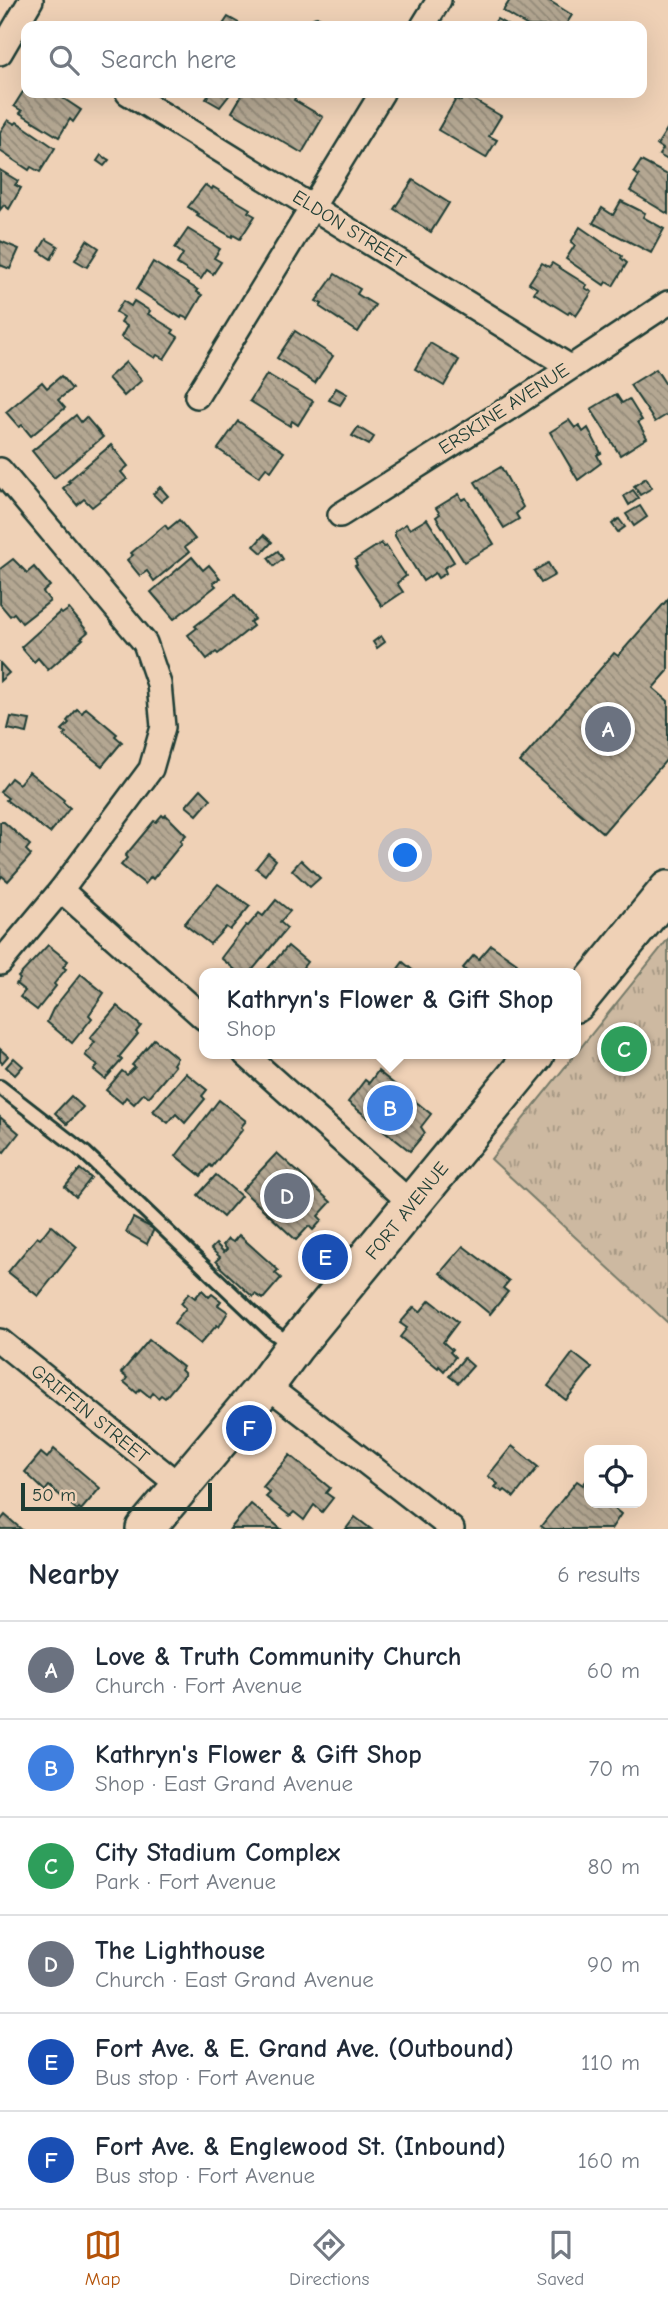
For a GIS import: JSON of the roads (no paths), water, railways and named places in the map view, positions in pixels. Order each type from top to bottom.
[{"type":"main road","points":[[581,997],[668,890]]},
{"type":"main road","name":"FORT AVENUE","points":[[145,1529],[266,1385],[294,1347],[531,1059]]},
{"type":"street","points":[[0,53],[14,23],[30,0]]},
{"type":"street","points":[[426,21],[439,0]]},
{"type":"street","name":"ELDON STREET","points":[[136,98],[570,367]]},
{"type":"street","points":[[197,396],[379,98]]},
{"type":"street","name":"ERSKINE AVENUE","points":[[340,514],[517,404],[668,303]]},
{"type":"street","points":[[0,470],[145,643],[159,684],[163,727],[151,769],[61,890],[0,963]]},
{"type":"street","points":[[61,890],[199,1013]]},
{"type":"street","points":[[251,1059],[412,1204]]},
{"type":"street","name":"GRIFFIN STREET","points":[[0,1341],[180,1486]]},
{"type":"street","points":[[266,1385],[452,1529]]},
{"type":"lane","points":[[0,1087],[85,1153],[270,1330],[294,1347]]},
{"type":"place","name":"Love & Truth Community Church","points":[[608,729]]},
{"type":"place","name":"City Stadium Complex","points":[[624,1049]]},
{"type":"place","name":"Kathryn's Flower & Gift Shop","points":[[390,1108]]},
{"type":"place","name":"The Lighthouse","points":[[287,1196]]},
{"type":"place","name":"Fort Ave. & E. Grand Ave. (Outbound)","points":[[325,1257]]},
{"type":"place","name":"Fort Ave. & Englewood St. (Inbound)","points":[[249,1428]]}]
